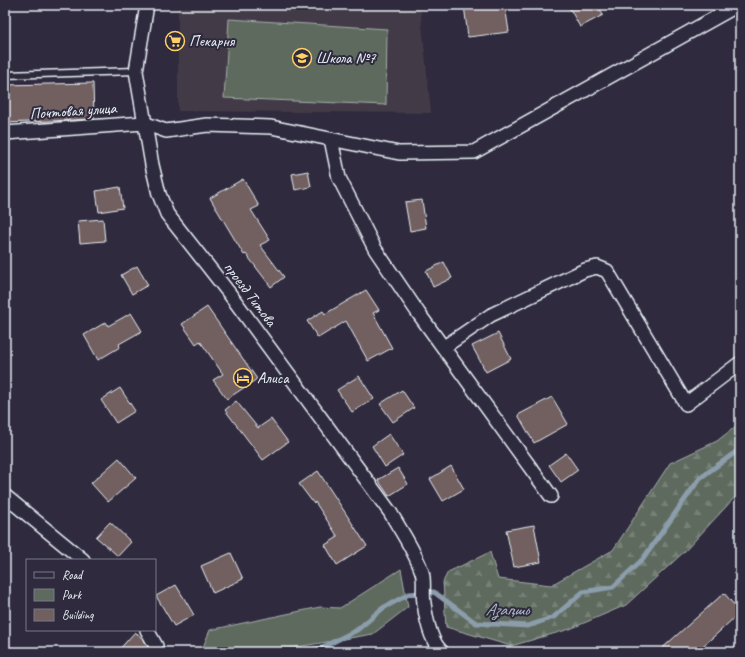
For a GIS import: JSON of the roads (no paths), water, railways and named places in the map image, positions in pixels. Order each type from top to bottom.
[{"type":"street","name":"проезд Титова","points":[[147,5],[136,71],[144,123],[157,187],[167,214],[229,293],[390,512],[411,547],[422,573],[424,603],[431,630],[439,649],[442,652]]},
{"type":"street","points":[[144,123],[166,131],[207,125],[271,127],[399,153],[474,152],[738,5]]},
{"type":"street","name":"Почтовая улица","points":[[5,133],[144,123]]},
{"type":"street","points":[[330,139],[339,178],[375,249],[419,314],[551,496]]},
{"type":"street","points":[[444,347],[491,315],[585,270],[597,267],[606,271],[686,404],[740,363]]},
{"type":"street","points":[[5,496],[82,559]]},
{"type":"street","points":[[148,631],[156,646]]},
{"type":"lane","points":[[5,75],[136,71]]},
{"type":"waterway","name":"Аӡаԥшь","points":[[299,652],[321,648],[357,630],[383,608],[409,594],[434,592],[476,623],[528,626],[554,617],[583,592],[613,587],[643,559],[700,478],[740,449]]},
{"type":"place","name":"Пекарня","points":[[175,41]]},
{"type":"place","name":"Школа №7","points":[[302,58]]},
{"type":"place","name":"Алиса","points":[[243,378]]}]
